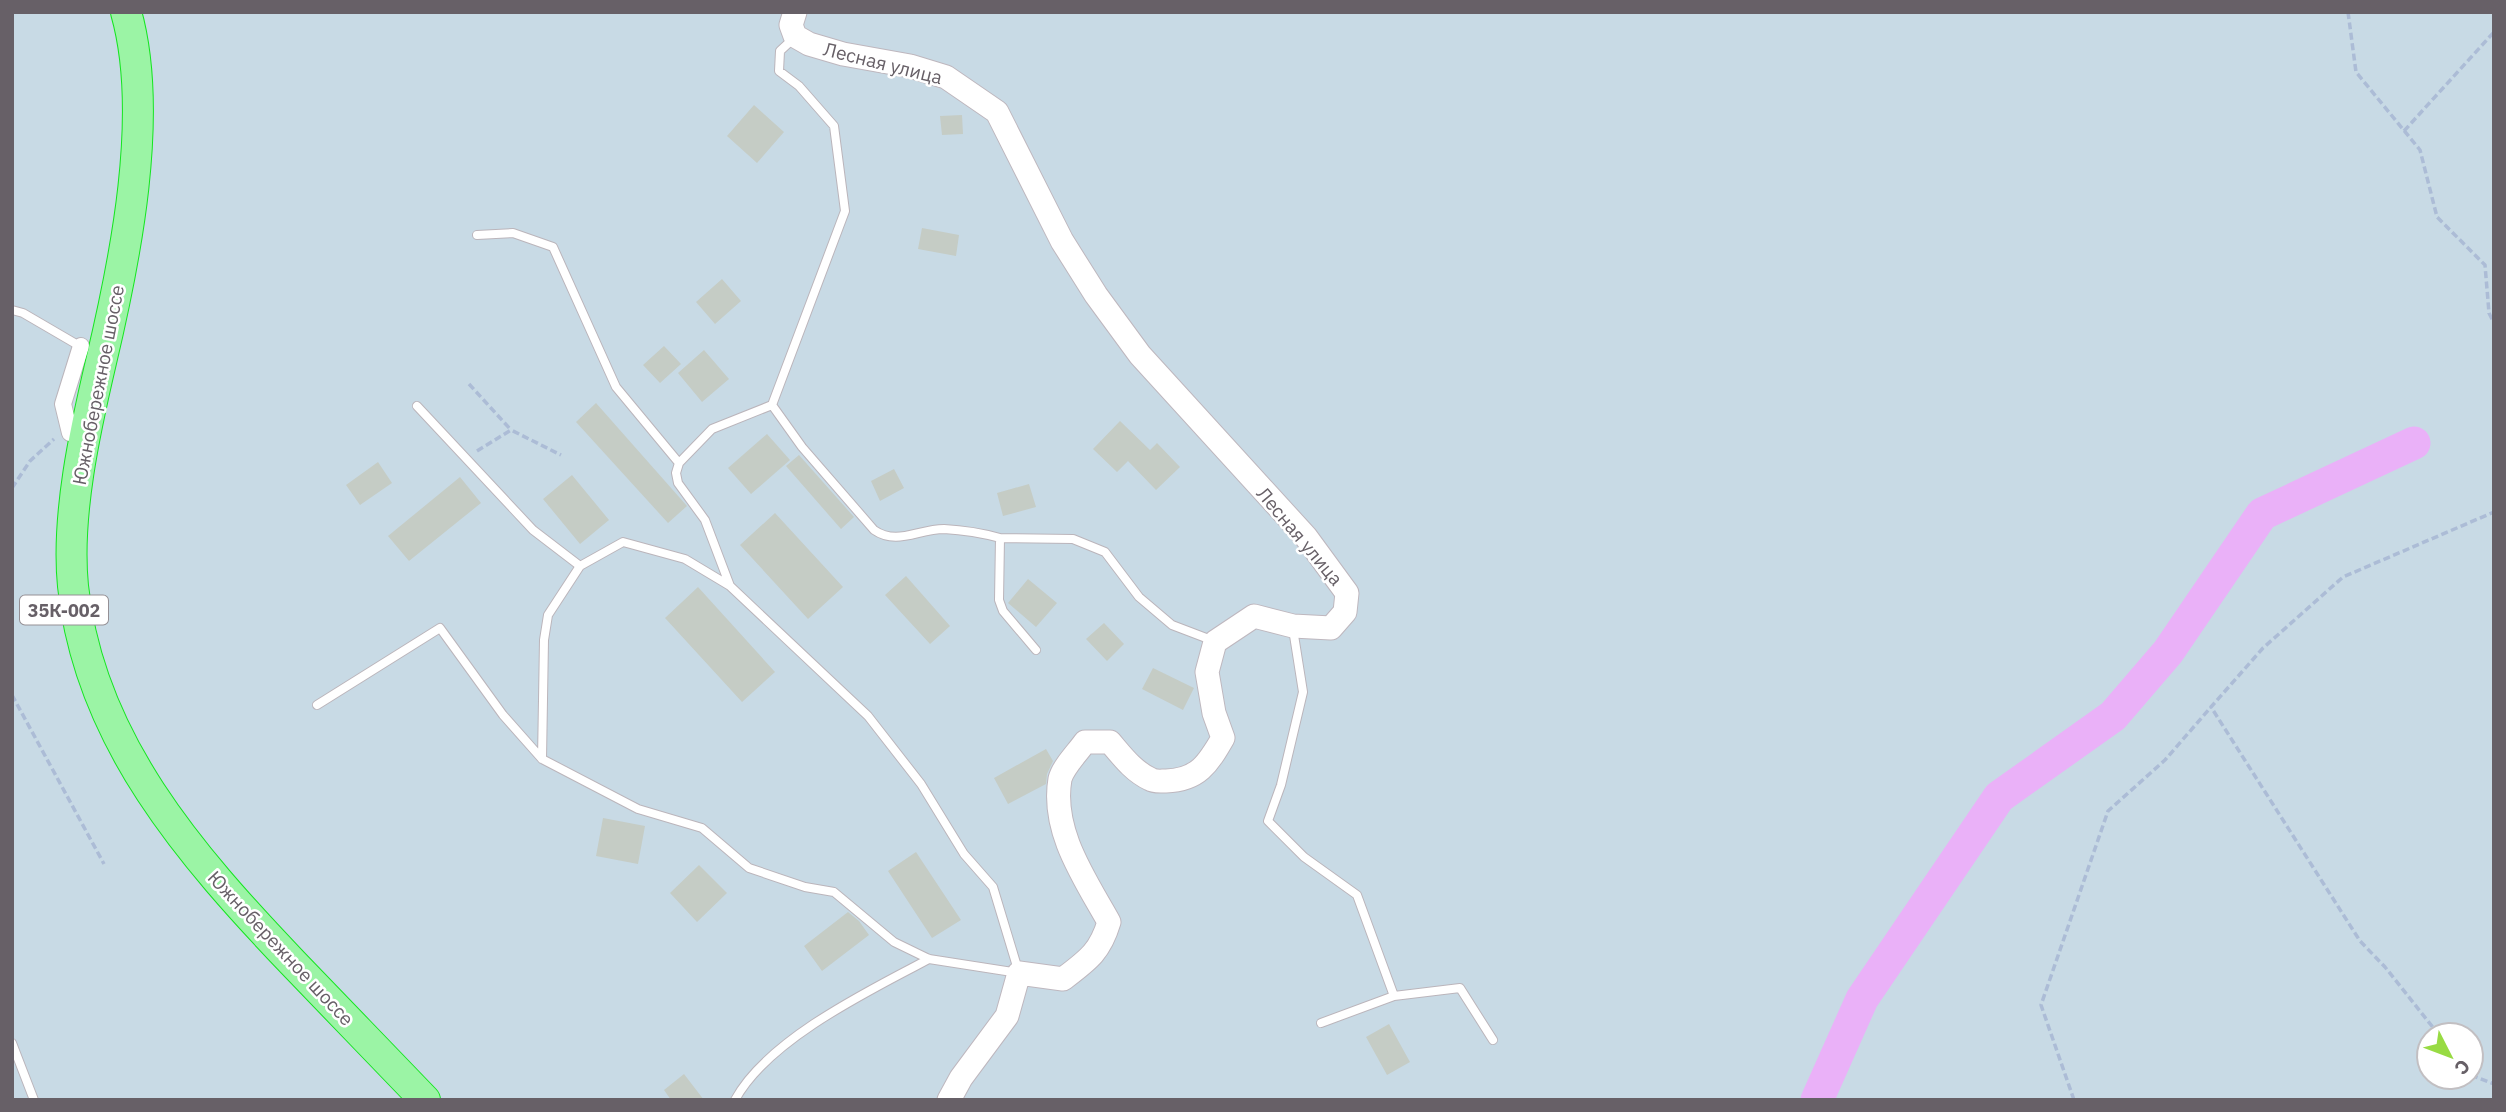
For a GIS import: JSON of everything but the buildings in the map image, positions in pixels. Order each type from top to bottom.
[{"type":"highway","name":"Южнобережное шоссе","points":[[111,12],[124,70],[127,132],[112,268],[92,354],[69,430],[63,483],[60,532],[61,593],[72,657],[92,719],[120,775],[151,823],[211,896],[336,1032],[403,1100]]},
{"type":"highway","name":"Южнобережное шоссе","points":[[126,12],[137,79],[136,145],[130,211],[110,326],[92,354],[92,400],[73,522],[73,585],[86,652],[107,712],[134,767],[224,891],[425,1100]]},
{"type":"street","points":[[795,12],[791,25],[795,36]]},
{"type":"street","name":"Лесная улица","points":[[795,36],[808,44],[843,54],[910,66],[946,77],[997,112],[1062,241],[1096,295],[1140,355],[1306,537],[1347,593],[1345,612],[1331,628],[1293,626],[1254,616],[1215,642]]},
{"type":"street","points":[[949,1100],[961,1078],[1007,1016],[1019,973],[1063,979],[1091,957],[1103,942],[1109,922],[1072,856],[1060,813],[1060,776],[1085,742],[1111,742],[1130,765],[1152,781],[1183,780],[1198,773],[1223,738],[1214,713],[1207,672],[1215,642]]},
{"type":"lane","points":[[730,586],[705,520],[678,483],[676,472],[679,463],[712,429],[772,405],[845,211],[834,126],[799,86],[779,71],[780,51],[795,36]]},
{"type":"lane","points":[[477,235],[513,233],[553,247],[616,387],[679,463]]},
{"type":"lane","points":[[12,310],[23,313],[92,354]]},
{"type":"lane","points":[[772,405],[802,447],[874,530],[884,537],[946,529],[1000,538],[1073,539],[1105,552],[1139,597],[1172,625],[1215,642]]},
{"type":"lane","points":[[417,406],[533,530],[580,566]]},
{"type":"lane","points":[[1000,538],[999,600],[1003,611],[1036,650]]},
{"type":"lane","points":[[317,705],[440,628],[503,715],[542,759],[638,809],[702,828],[749,868],[805,887],[834,892],[894,942],[929,959],[1019,973],[993,887],[964,854],[921,784],[868,716],[730,586],[685,559],[623,542],[580,566],[548,615],[544,640],[542,759]]},
{"type":"lane","points":[[1293,626],[1303,692],[1281,785],[1268,821],[1304,857],[1357,895],[1394,996]]},
{"type":"lane","points":[[735,1100],[743,1084],[783,1047],[846,1002],[929,959]]},
{"type":"lane","points":[[1321,1023],[1394,996],[1460,988],[1493,1040]]},
{"type":"lane","points":[[12,1043],[34,1100]]},
{"type":"path","points":[[2347,12],[2356,72],[2420,150],[2437,217],[2485,265],[2489,313],[2494,323]]},
{"type":"path","points":[[2404,131],[2494,32]]},
{"type":"path","points":[[469,384],[511,430],[561,455]]},
{"type":"path","points":[[12,488],[30,461],[69,430]]},
{"type":"path","points":[[466,458],[511,430]]},
{"type":"path","points":[[2074,1100],[2041,1004],[2108,811],[2165,760],[2263,648],[2343,577],[2494,512]]},
{"type":"path","points":[[12,695],[104,864]]},
{"type":"path","points":[[2211,707],[2360,941],[2385,967],[2428,1021]]},
{"type":"shaded area","points":[[12,12],[2494,12],[2494,1100],[12,1100]]},
{"type":"waterway","points":[[1817,1100],[1862,999],[1999,797],[2113,716],[2168,652],[2262,514],[2414,443]]}]
